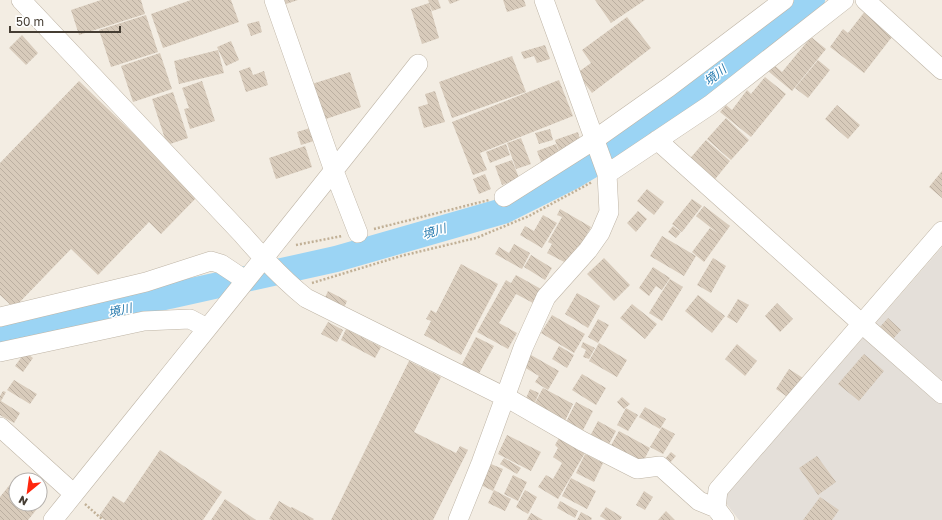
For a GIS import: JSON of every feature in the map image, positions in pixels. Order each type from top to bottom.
[{"type":"street","points":[[21,0],[263,258],[306,298],[505,397],[637,469],[660,466],[699,501],[720,514]]},
{"type":"street","points":[[274,0],[334,171],[358,233]]},
{"type":"street","points":[[458,520],[523,348],[546,297],[588,250],[600,233],[609,212],[606,174],[544,0]]},
{"type":"street","points":[[504,197],[595,143],[784,0]]},
{"type":"street","points":[[606,174],[710,105],[844,0]]},
{"type":"street","points":[[865,0],[942,70]]},
{"type":"street","points":[[53,520],[334,171],[418,64]]},
{"type":"street","points":[[657,140],[861,324],[942,394]]},
{"type":"street","points":[[720,514],[718,490],[942,232]]},
{"type":"street","points":[[1,315],[146,282],[211,261],[221,264],[245,280]]},
{"type":"street","points":[[0,352],[144,321],[190,318],[207,328]]},
{"type":"street","points":[[0,427],[74,494]]},
{"type":"path","points":[[294,288],[401,256],[476,238],[528,216],[606,174]]},
{"type":"path","points":[[295,245],[358,233],[504,197]]},
{"type":"path","points":[[74,494],[102,520]]},
{"type":"shaded area","points":[[942,247],[942,520],[739,520],[725,502],[726,495]]},
{"type":"building","points":[[101,0],[141,0],[145,14],[79,35],[71,10]]},
{"type":"building","points":[[191,0],[231,0],[239,22],[163,48],[151,14]]},
{"type":"building","points":[[281,0],[298,0],[283,5]]},
{"type":"building","points":[[428,0],[438,0],[441,8],[432,11]]},
{"type":"building","points":[[448,0],[460,0],[450,4]]},
{"type":"building","points":[[503,0],[524,0],[526,6],[507,12]]},
{"type":"building","points":[[595,0],[645,0],[611,23]]},
{"type":"building","points":[[429,3],[439,38],[422,44],[411,9]]},
{"type":"building","points":[[866,10],[895,33],[864,73],[830,47],[843,29],[848,33]]},
{"type":"building","points":[[146,15],[158,52],[111,67],[99,30]]},
{"type":"building","points":[[627,17],[651,48],[592,93],[577,73],[591,63],[582,50]]},
{"type":"building","points":[[259,21],[262,32],[251,36],[247,24]]},
{"type":"building","points":[[22,35],[38,53],[26,65],[9,48]]},
{"type":"building","points":[[811,37],[826,49],[792,91],[768,71],[774,65],[782,72]]},
{"type":"building","points":[[231,41],[239,60],[226,66],[217,47]]},
{"type":"building","points":[[545,45],[550,59],[537,63],[534,56],[524,59],[521,52]]},
{"type":"building","points":[[218,50],[224,73],[179,84],[174,61]]},
{"type":"building","points":[[160,53],[172,89],[133,102],[121,66]]},
{"type":"building","points":[[512,56],[526,92],[452,118],[439,82]]},
{"type":"building","points":[[818,60],[830,70],[808,98],[795,88]]},
{"type":"building","points":[[250,67],[253,75],[264,71],[268,85],[246,92],[239,71]]},
{"type":"building","points":[[350,72],[361,107],[323,120],[312,84]]},
{"type":"building","points":[[765,77],[786,94],[751,137],[720,112],[726,105],[732,110],[747,90],[751,94]]},
{"type":"building","points":[[559,80],[573,116],[480,153],[487,170],[473,175],[452,122]]},
{"type":"building","points":[[79,81],[198,196],[161,234],[149,222],[98,275],[71,249],[14,308],[0,295],[0,163]]},
{"type":"building","points":[[202,81],[215,121],[190,129],[184,109],[189,108],[182,88]]},
{"type":"building","points":[[435,91],[445,122],[424,128],[418,107],[428,104],[425,94]]},
{"type":"building","points":[[173,92],[188,138],[167,145],[152,99]]},
{"type":"building","points":[[837,105],[860,125],[848,139],[825,119]]},
{"type":"building","points":[[726,118],[749,140],[731,160],[707,139]]},
{"type":"building","points":[[310,128],[314,141],[301,145],[297,132]]},
{"type":"building","points":[[550,129],[553,140],[539,144],[535,133]]},
{"type":"building","points":[[578,132],[581,143],[559,151],[555,140]]},
{"type":"building","points":[[521,138],[531,164],[516,169],[507,143]]},
{"type":"building","points":[[706,140],[730,161],[711,184],[686,163]]},
{"type":"building","points":[[506,144],[510,155],[490,163],[486,152]]},
{"type":"building","points":[[556,144],[561,158],[542,165],[537,151]]},
{"type":"building","points":[[305,146],[312,167],[276,179],[269,158]]},
{"type":"building","points":[[512,160],[519,178],[502,185],[495,166]]},
{"type":"building","points":[[942,171],[942,198],[929,187]]},
{"type":"building","points":[[485,174],[491,189],[479,194],[473,179]]},
{"type":"building","points":[[647,189],[664,202],[654,215],[637,201]]},
{"type":"building","points":[[692,199],[702,206],[682,232],[672,224]]},
{"type":"building","points":[[704,206],[730,226],[704,262],[692,252],[710,228],[719,234],[696,216]]},
{"type":"building","points":[[560,209],[591,227],[570,265],[547,253],[552,244],[548,242],[562,217],[557,215]]},
{"type":"building","points":[[638,211],[647,219],[636,232],[627,223]]},
{"type":"building","points":[[543,215],[557,223],[542,248],[520,235],[525,226],[534,231]]},
{"type":"building","points":[[673,226],[681,232],[676,238],[668,232]]},
{"type":"building","points":[[662,236],[696,256],[684,276],[650,256]]},
{"type":"building","points":[[514,244],[530,253],[522,269],[495,254],[499,247],[509,253]]},
{"type":"building","points":[[531,255],[552,268],[545,280],[524,267]]},
{"type":"building","points":[[604,258],[630,285],[614,301],[587,274]]},
{"type":"building","points":[[713,258],[726,266],[711,293],[697,285]]},
{"type":"building","points":[[461,264],[498,284],[461,355],[424,335],[431,321],[426,319],[431,310],[436,313]]},
{"type":"building","points":[[653,267],[670,278],[662,290],[656,286],[649,296],[639,288]]},
{"type":"building","points":[[516,275],[541,289],[533,303],[516,294],[499,323],[517,333],[508,349],[477,332],[506,280],[511,283]]},
{"type":"building","points":[[670,279],[683,287],[662,321],[649,313]]},
{"type":"building","points":[[328,291],[347,301],[342,312],[323,302]]},
{"type":"building","points":[[577,293],[600,306],[588,328],[565,314]]},
{"type":"building","points":[[698,295],[725,316],[712,333],[685,311]]},
{"type":"building","points":[[738,299],[749,305],[737,323],[727,317]]},
{"type":"building","points":[[777,303],[793,319],[780,332],[765,316]]},
{"type":"building","points":[[632,304],[657,324],[645,339],[620,318]]},
{"type":"building","points":[[552,315],[585,334],[574,353],[541,333]]},
{"type":"building","points":[[888,318],[901,330],[892,340],[879,328]]},
{"type":"building","points":[[598,319],[609,325],[598,343],[588,337]]},
{"type":"building","points":[[328,322],[343,330],[337,342],[321,334]]},
{"type":"building","points":[[346,329],[381,347],[375,358],[341,340]]},
{"type":"building","points":[[476,337],[494,346],[476,379],[459,370]]},
{"type":"building","points":[[583,342],[595,348],[589,359],[583,357],[586,350],[581,347]]},
{"type":"building","points":[[599,343],[627,360],[617,377],[589,361]]},
{"type":"building","points":[[737,344],[757,361],[745,376],[725,359]]},
{"type":"building","points":[[559,346],[574,355],[567,368],[552,359]]},
{"type":"building","points":[[25,352],[33,358],[23,372],[15,366]]},
{"type":"building","points":[[864,354],[884,371],[859,401],[838,384]]},
{"type":"building","points":[[531,355],[559,371],[548,390],[535,382],[539,376],[524,367]]},
{"type":"building","points":[[409,361],[441,377],[414,432],[456,453],[460,446],[468,450],[433,520],[331,520]]},
{"type":"building","points":[[789,369],[803,378],[789,398],[776,389]]},
{"type":"building","points":[[582,374],[606,388],[596,405],[572,390]]},
{"type":"building","points":[[14,380],[37,394],[30,404],[7,390]]},
{"type":"building","points":[[543,388],[573,404],[565,421],[534,405]]},
{"type":"building","points":[[530,389],[539,393],[533,407],[524,403]]},
{"type":"building","points":[[3,391],[6,392],[1,401],[20,413],[14,423],[0,415],[0,396]]},
{"type":"building","points":[[622,397],[630,404],[624,409],[617,402]]},
{"type":"building","points":[[576,402],[593,411],[583,430],[566,422]]},
{"type":"building","points":[[645,407],[666,419],[660,429],[639,417]]},
{"type":"building","points":[[626,408],[638,415],[628,431],[617,425]]},
{"type":"building","points":[[598,421],[616,431],[607,448],[589,438]]},
{"type":"building","points":[[662,427],[675,434],[663,454],[650,447]]},
{"type":"building","points":[[563,431],[589,446],[558,499],[538,487],[546,475],[553,479],[562,463],[553,457],[558,448],[555,445]]},
{"type":"building","points":[[619,431],[650,448],[641,466],[609,449]]},
{"type":"building","points":[[507,435],[541,452],[531,471],[498,454]]},
{"type":"building","points":[[160,450],[222,492],[203,520],[105,520],[99,516],[113,496],[124,503]]},
{"type":"building","points":[[671,452],[676,456],[668,465],[663,461]]},
{"type":"building","points":[[585,454],[603,463],[594,482],[576,473]]},
{"type":"building","points":[[817,456],[836,482],[818,495],[799,468]]},
{"type":"building","points":[[504,458],[521,468],[517,474],[500,464]]},
{"type":"building","points":[[491,464],[503,469],[493,491],[481,485]]},
{"type":"building","points":[[513,475],[527,482],[518,501],[504,494]]},
{"type":"building","points":[[571,478],[596,491],[587,509],[562,496]]},
{"type":"building","points":[[8,487],[8,512],[34,512],[28,520],[0,520],[0,497]]},
{"type":"building","points":[[494,490],[511,499],[505,511],[488,503]]},
{"type":"building","points":[[525,490],[537,497],[528,514],[516,507]]},
{"type":"building","points":[[644,491],[653,497],[645,510],[636,505]]},
{"type":"building","points":[[820,497],[839,510],[832,520],[803,520]]},
{"type":"building","points":[[225,499],[256,520],[211,520]]},
{"type":"building","points":[[279,501],[291,508],[292,507],[314,519],[269,519]]},
{"type":"building","points":[[560,501],[578,511],[575,518],[557,508]]},
{"type":"building","points":[[606,507],[622,517],[620,520],[606,520],[600,516]]},
{"type":"building","points":[[666,511],[675,520],[658,520]]},
{"type":"building","points":[[581,512],[592,518],[591,520],[577,520]]},
{"type":"building","points":[[531,513],[543,520],[527,520]]},
{"type":"waterway","name":"境川","points":[[0,338],[169,296],[336,259],[503,211],[573,176],[627,144],[812,0]]}]
